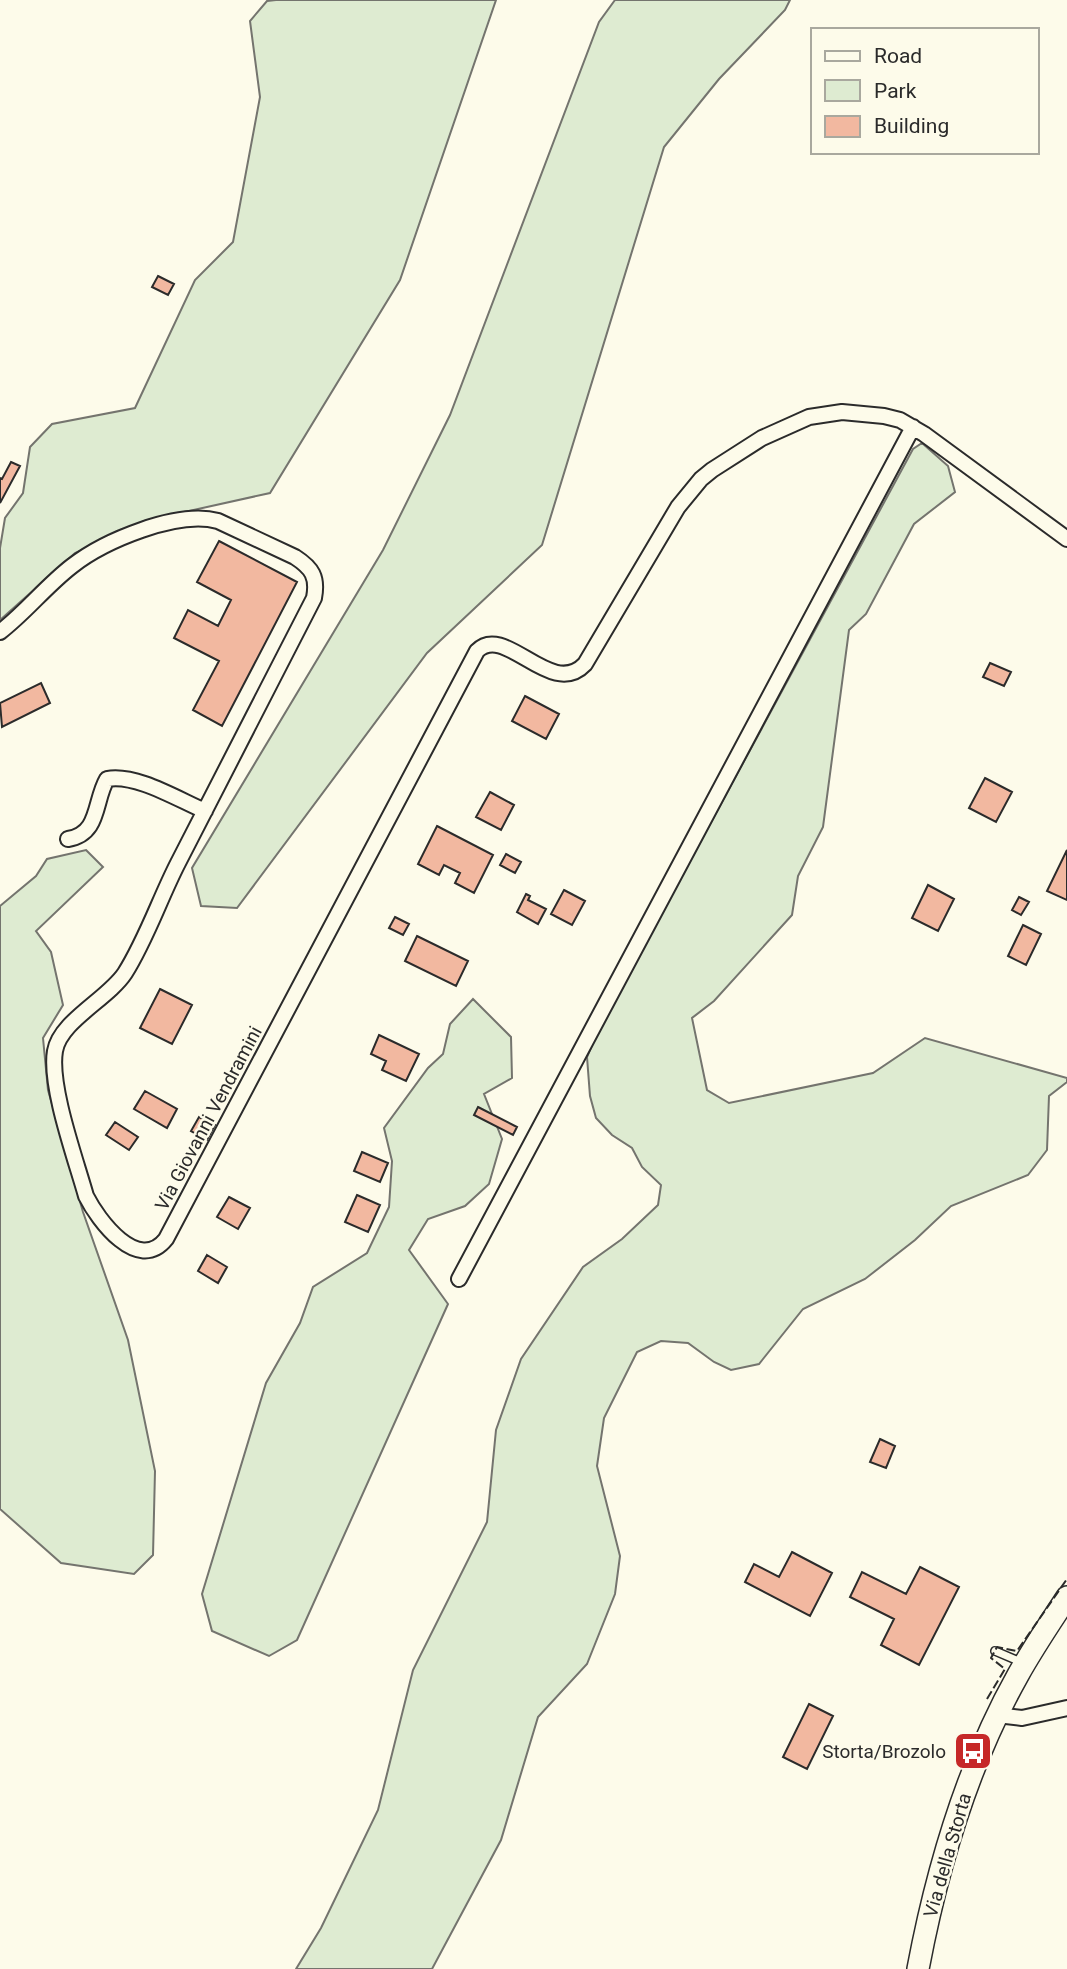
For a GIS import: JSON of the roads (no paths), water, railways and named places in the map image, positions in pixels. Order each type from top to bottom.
[{"type":"main road","name":"Via della Storta","points":[[918,1969],[957,1814],[968,1781],[997,1715],[1024,1664],[1066,1599]]},
{"type":"street","name":"Via Giovanni Vendramini","points":[[0,632],[57,578],[82,559],[146,529],[173,521],[195,518],[218,521],[295,557],[314,574],[314,598],[131,962],[114,987],[63,1034],[54,1054],[58,1092],[92,1210],[111,1233],[133,1248],[154,1249],[166,1239],[477,651],[485,645],[494,644],[551,672],[565,674],[578,671],[585,664],[678,507],[701,479],[762,438],[809,417],[842,412],[859,413],[884,416],[913,427],[1067,539]]},
{"type":"street","points":[[459,1279],[913,427]]},
{"type":"street","points":[[68,839],[85,832],[94,819],[107,779],[117,777],[133,780],[205,811]]},
{"type":"street","points":[[997,1715],[1022,1718],[1067,1707]]},
{"type":"lane","points":[[995,1651],[1024,1664]]},
{"type":"place","name":"Storta/Brozolo","points":[[973,1751]]}]
